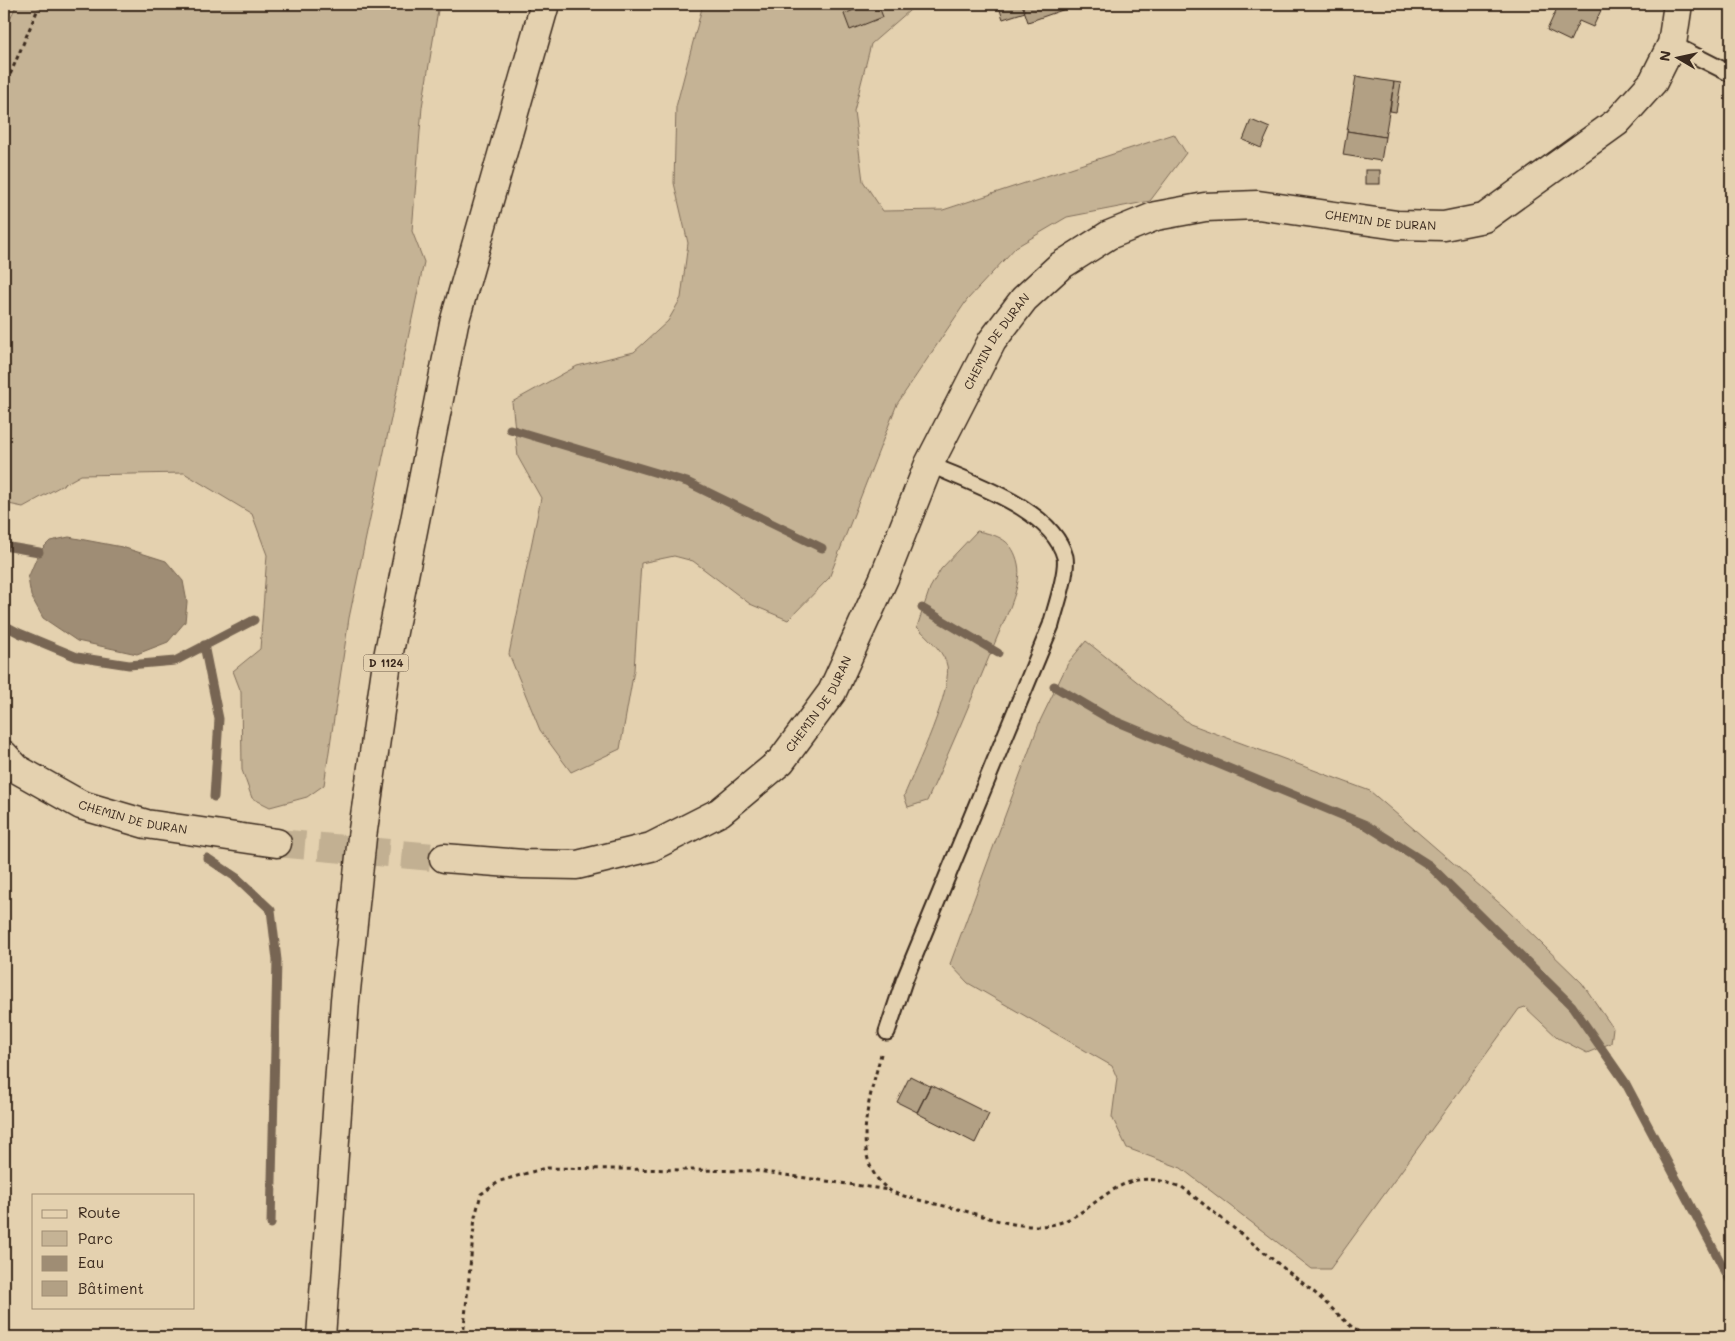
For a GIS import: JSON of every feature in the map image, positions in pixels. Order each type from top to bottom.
[{"type":"main road","name":"D 1124","points":[[321,1337],[347,981],[362,837],[386,662],[454,323],[545,4]]},
{"type":"main road","name":"CHEMIN DE DURAN","points":[[444,858],[522,864],[577,865],[651,847],[720,812],[781,761],[832,692],[884,578],[929,464],[992,341],[1024,299],[1060,266],[1109,235],[1156,216],[1205,206],[1258,205],[1397,225],[1444,226],[1484,218],[1617,122],[1653,82],[1672,44],[1678,4]]},
{"type":"main road","name":"CHEMIN DE DURAN","points":[[4,755],[17,769],[81,805],[146,824],[277,843]]},
{"type":"lane","points":[[1672,44],[1731,74]]},
{"type":"lane","points":[[887,1032],[904,981],[1051,625],[1062,588],[1065,558],[1051,531],[1021,506],[929,464]]},
{"type":"path","points":[[4,89],[40,4]]},
{"type":"path","points":[[887,1032],[866,1117],[866,1141],[871,1170],[889,1190]]},
{"type":"path","points":[[463,1337],[474,1217],[481,1194],[500,1181],[545,1168],[757,1171],[889,1190],[1023,1227],[1052,1225],[1079,1214],[1114,1187],[1132,1181],[1154,1180],[1182,1187],[1314,1293],[1354,1330],[1368,1337]]},
{"type":"green space","points":[[17,4],[439,4],[422,107],[412,231],[424,262],[349,618],[324,785],[307,797],[270,807],[252,798],[242,770],[241,692],[233,671],[260,649],[267,555],[252,514],[184,473],[81,475],[23,507],[4,503],[4,31]]},
{"type":"green space","points":[[703,4],[917,4],[871,44],[854,111],[863,181],[883,211],[943,210],[1174,134],[1186,153],[1150,201],[1067,217],[1016,247],[967,300],[897,404],[829,578],[788,620],[750,604],[693,561],[674,556],[641,563],[634,670],[620,749],[571,772],[540,730],[509,654],[541,498],[518,457],[512,402],[577,366],[634,352],[668,321],[681,298],[688,243],[674,183],[676,107]]},
{"type":"green space","points":[[977,531],[992,534],[1008,544],[1016,556],[1019,572],[1018,582],[1008,613],[927,801],[908,807],[904,796],[940,708],[947,673],[946,662],[941,652],[917,627],[930,588],[941,569]]},
{"type":"green space","points":[[1086,641],[1190,724],[1370,791],[1504,907],[1582,983],[1613,1028],[1611,1043],[1587,1053],[1558,1038],[1525,1007],[1519,1009],[1330,1269],[1312,1269],[1181,1168],[1127,1148],[1112,1117],[1117,1078],[1112,1066],[968,983],[950,964],[1040,721],[1068,663]]},
{"type":"water","points":[[69,537],[122,547],[166,561],[183,581],[187,602],[185,622],[168,642],[137,654],[77,641],[43,618],[31,596],[28,578],[39,552],[50,541]]},
{"type":"building","points":[[869,4],[878,4],[883,17],[850,30],[844,14]]},
{"type":"building","points":[[998,4],[1022,4],[1025,12],[1003,19]]},
{"type":"building","points":[[1022,4],[1070,4],[1071,7],[1028,22]]},
{"type":"building","points":[[1559,4],[1604,4],[1593,27],[1579,21],[1570,41],[1547,30]]},
{"type":"building","points":[[1356,76],[1394,82],[1385,137],[1347,131]]},
{"type":"building","points":[[1394,82],[1401,83],[1396,112],[1390,111]]},
{"type":"building","points":[[1251,120],[1270,128],[1261,148],[1243,140]]},
{"type":"building","points":[[1347,131],[1385,137],[1381,161],[1343,155]]},
{"type":"building","points":[[1365,170],[1380,170],[1380,184],[1365,184]]},
{"type":"building","points":[[910,1076],[930,1086],[917,1112],[897,1102]]},
{"type":"building","points":[[931,1085],[989,1114],[975,1143],[917,1113]]},
{"type":"waterway","points":[[510,429],[687,482],[822,548]]},
{"type":"waterway","points":[[4,546],[39,552]]},
{"type":"waterway","points":[[922,608],[998,653]]},
{"type":"waterway","points":[[4,625],[77,657],[129,665],[175,661],[254,620]]},
{"type":"waterway","points":[[204,645],[219,719],[214,797]]},
{"type":"waterway","points":[[1054,686],[1110,719],[1366,825],[1429,865],[1572,1006],[1625,1082],[1731,1282]]},
{"type":"waterway","points":[[207,858],[237,878],[271,910],[277,960],[271,1224]]},
{"type":"tunnel","points":[[277,843],[444,858]]}]
